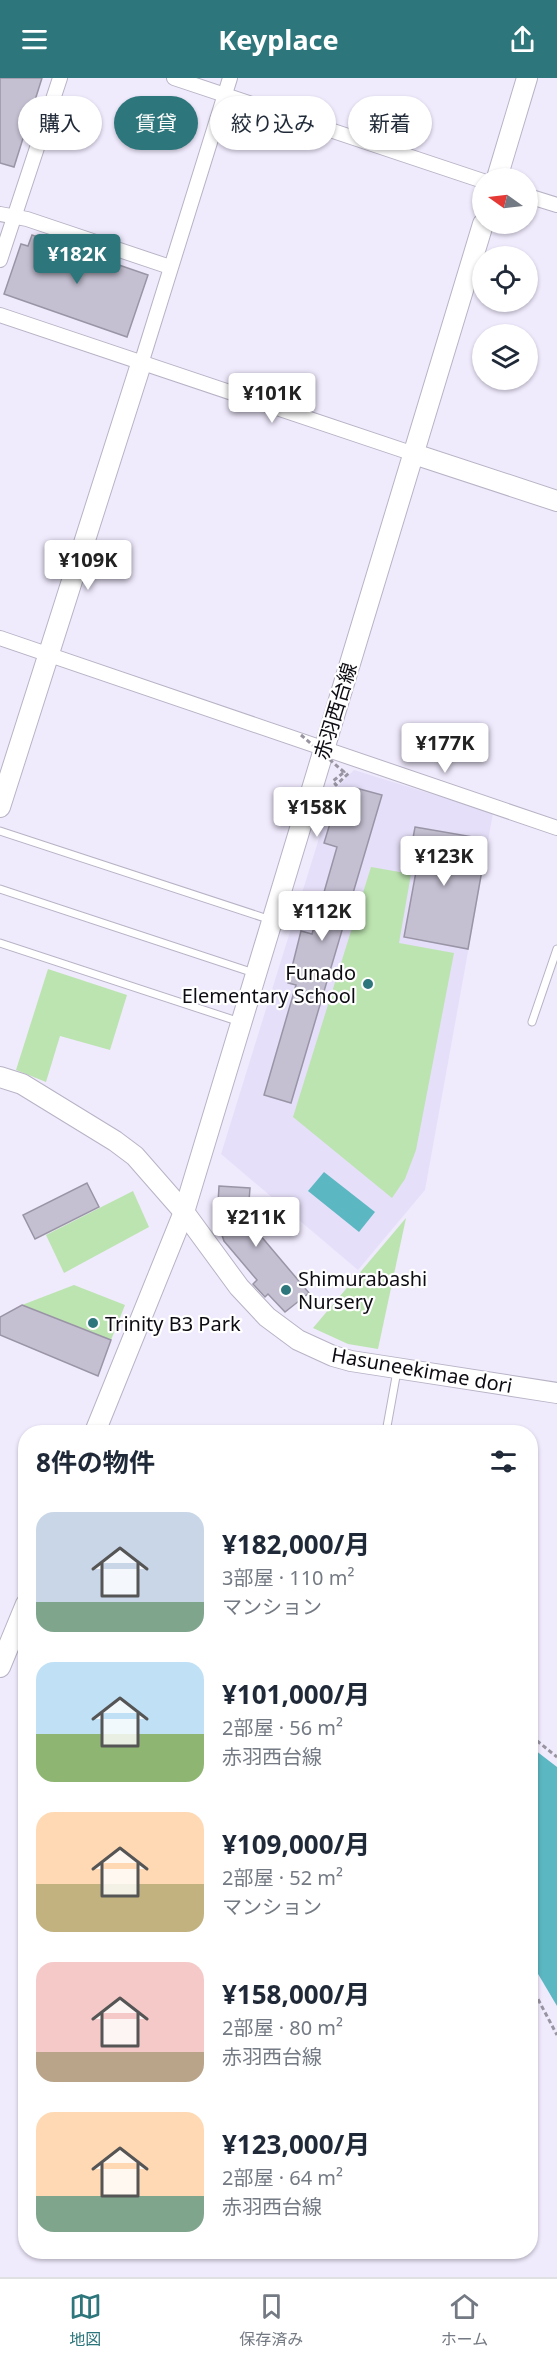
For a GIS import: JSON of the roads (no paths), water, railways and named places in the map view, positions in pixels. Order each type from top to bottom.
[{"type":"main road","points":[[500,168],[527,78]]},
{"type":"main road","name":"赤羽西台線","points":[[98,1425],[184,1212],[480,234]]},
{"type":"main road","points":[[0,807],[141,364]]},
{"type":"main road","points":[[414,454],[557,501]]},
{"type":"main road","name":"Hasuneekimae dori","points":[[0,1077],[22,1084],[115,1141],[135,1156],[184,1212],[238,1287],[267,1317],[298,1340],[333,1356],[557,1393]]},
{"type":"main road","points":[[0,1667],[18,1623]]},
{"type":"street","points":[[0,260],[60,78]]},
{"type":"street","points":[[174,78],[472,177]]},
{"type":"street","points":[[141,364],[230,78]]},
{"type":"street","points":[[538,199],[557,206]]},
{"type":"street","points":[[0,214],[27,219],[170,267]]},
{"type":"street","points":[[0,315],[414,454]]},
{"type":"street","points":[[0,638],[557,828]]},
{"type":"lane","points":[[0,831],[273,920]]},
{"type":"lane","points":[[0,889],[256,974]]},
{"type":"lane","points":[[0,943],[241,1023]]},
{"type":"lane","points":[[532,1022],[557,950]]},
{"type":"lane","points":[[387,1425],[397,1368]]},
{"type":"water","points":[[324,1172],[375,1212],[359,1232],[308,1191]]},
{"type":"water","points":[[538,1752],[557,1767],[557,2006],[538,1974]]},
{"type":"place","name":"Funado Elementary School","points":[[368,984]]},
{"type":"place","name":"Shimurabashi Nursery","points":[[286,1290]]},
{"type":"place","name":"Trinity B3 Park","points":[[93,1323]]}]
